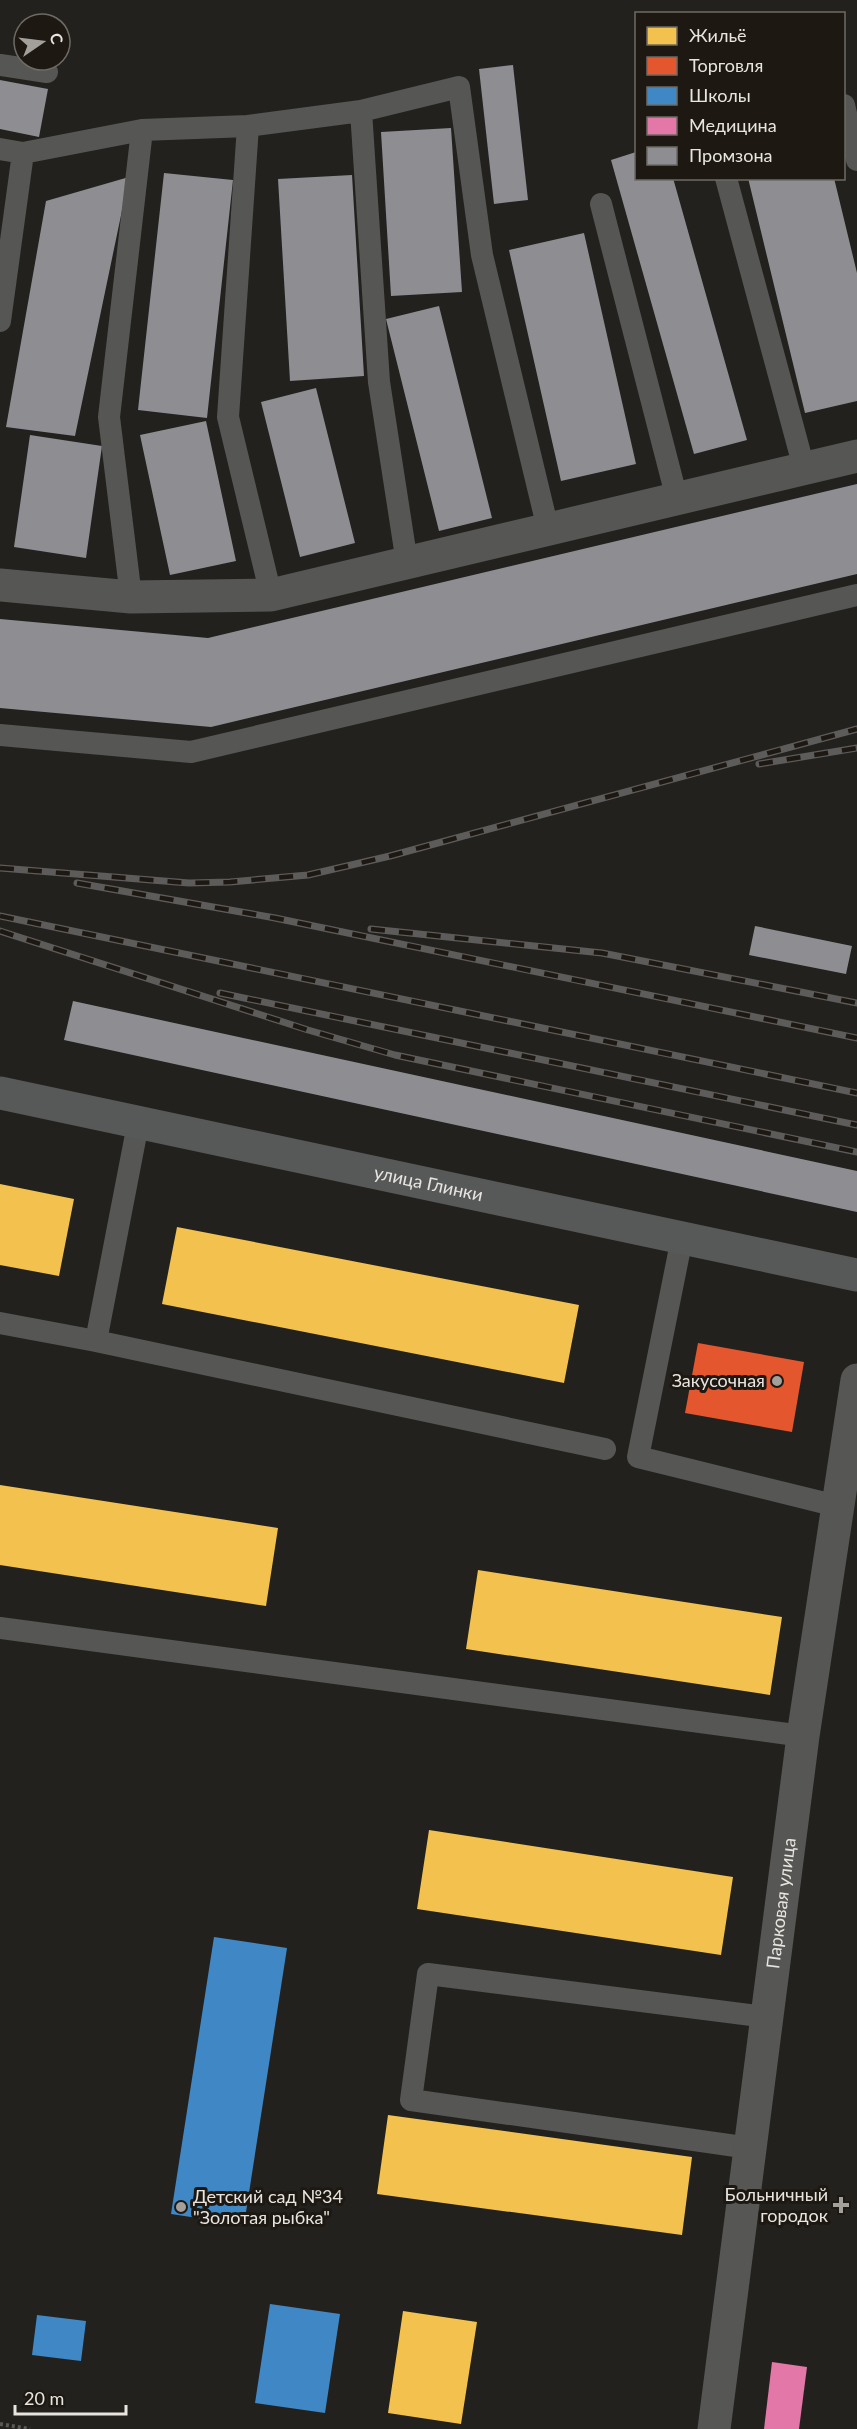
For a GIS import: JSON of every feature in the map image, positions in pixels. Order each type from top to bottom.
[{"type":"street","points":[[0,585],[131,597],[271,595],[857,456]]},
{"type":"street","name":"улица Глинки","points":[[0,1093],[857,1275]]},
{"type":"street","name":"Парковая улица","points":[[714,2429],[802,1736],[857,1380]]},
{"type":"lane","points":[[0,149],[23,153],[142,130],[248,126],[361,111],[459,87],[482,255],[548,529]]},
{"type":"lane","points":[[361,111],[379,382],[407,563]]},
{"type":"lane","points":[[845,113],[857,160]]},
{"type":"lane","points":[[248,126],[228,417],[271,595]]},
{"type":"lane","points":[[131,597],[108,417],[142,130]]},
{"type":"lane","points":[[0,321],[23,153]]},
{"type":"lane","points":[[727,180],[804,468]]},
{"type":"lane","points":[[601,204],[677,499]]},
{"type":"lane","points":[[0,735],[191,752],[857,595]]},
{"type":"lane","points":[[96,1341],[138,1124]]},
{"type":"lane","points":[[681,1238],[638,1457],[837,1506]]},
{"type":"lane","points":[[0,1323],[96,1341],[605,1449]]},
{"type":"lane","points":[[0,1628],[802,1736]]},
{"type":"lane","points":[[750,2148],[411,2100],[428,1974],[766,2017]]},
{"type":"path","points":[[0,2424],[30,2429]]},
{"type":"building: Жильё","points":[[0,1184],[74,1199],[59,1276],[0,1265]]},
{"type":"building: Жильё","points":[[177,1227],[579,1305],[564,1383],[162,1304]]},
{"type":"building: Жильё","points":[[0,1485],[278,1528],[266,1606],[0,1565]]},
{"type":"building: Жильё","points":[[478,1570],[782,1617],[770,1695],[466,1649]]},
{"type":"building: Жильё","points":[[429,1830],[733,1877],[721,1955],[417,1909]]},
{"type":"building: Жильё","points":[[388,2115],[692,2157],[682,2235],[377,2194]]},
{"type":"building: Жильё","points":[[403,2311],[477,2322],[461,2424],[388,2413]]},
{"type":"building: Торговля","points":[[698,1343],[804,1362],[792,1432],[685,1413]]},
{"type":"building: Школы","points":[[214,1937],[287,1948],[244,2225],[171,2214]]},
{"type":"building: Школы","points":[[270,2304],[340,2314],[325,2413],[255,2403]]},
{"type":"building: Школы","points":[[37,2315],[86,2321],[81,2361],[32,2355]]},
{"type":"building: Медицина","points":[[772,2362],[807,2367],[799,2429],[764,2429]]},
{"type":"building: Промзона","points":[[513,65],[528,200],[494,204],[479,69]]},
{"type":"building: Промзона","points":[[0,80],[48,89],[39,137],[0,129]]},
{"type":"building: Промзона","points":[[451,128],[462,292],[391,296],[381,132]]},
{"type":"building: Промзона","points":[[635,152],[635,180],[674,180],[747,440],[694,454],[611,160]]},
{"type":"building: Промзона","points":[[164,173],[233,180],[207,418],[138,410]]},
{"type":"building: Промзона","points":[[352,175],[364,376],[290,381],[278,179]]},
{"type":"building: Промзона","points":[[129,177],[75,436],[6,427],[46,201]]},
{"type":"building: Промзона","points":[[748,180],[834,180],[857,273],[857,401],[805,413]]},
{"type":"building: Промзона","points":[[584,233],[636,464],[561,481],[509,250]]},
{"type":"building: Промзона","points":[[439,306],[492,518],[439,531],[386,319]]},
{"type":"building: Промзона","points":[[316,388],[355,543],[300,557],[261,402]]},
{"type":"building: Промзона","points":[[206,421],[236,561],[170,575],[140,435]]},
{"type":"building: Промзона","points":[[30,435],[102,446],[86,558],[14,547]]},
{"type":"building: Промзона","points":[[857,484],[857,574],[211,727],[0,708],[0,619],[208,638]]},
{"type":"building: Промзона","points":[[755,926],[852,946],[846,974],[749,955]]},
{"type":"building: Промзона","points":[[73,1001],[857,1171],[857,1212],[64,1040]]},
{"type":"railway","points":[[0,868],[189,883],[308,875],[390,856],[857,729]]},
{"type":"railway","points":[[759,764],[857,748]]},
{"type":"railway","points":[[77,883],[275,918],[857,1038]]},
{"type":"railway","points":[[0,916],[857,1093]]},
{"type":"railway","points":[[371,929],[602,953],[857,1003]]},
{"type":"railway","points":[[0,931],[308,1030],[395,1055],[857,1152]]},
{"type":"railway","points":[[220,993],[857,1125]]},
{"type":"place","name":"Закусочная","points":[[777,1381]]},
{"type":"place","name":"Больничный городок","points":[[841,2205]]},
{"type":"place","name":"Детский сад №34 \"Золотая рыбка\"","points":[[181,2207]]}]
